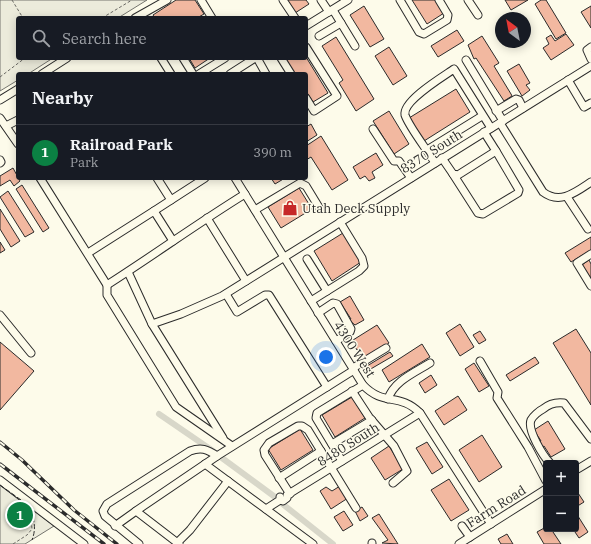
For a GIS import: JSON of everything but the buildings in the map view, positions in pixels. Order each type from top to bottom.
[{"type":"street","points":[[139,16],[167,0]]},
{"type":"street","points":[[201,0],[211,16]]},
{"type":"street","points":[[283,0],[294,16]]},
{"type":"street","points":[[321,0],[341,23],[355,46]]},
{"type":"street","points":[[308,25],[348,0]]},
{"type":"street","points":[[400,0],[419,32],[424,34],[447,20],[448,15],[439,0]]},
{"type":"street","points":[[468,0],[478,15]]},
{"type":"street","points":[[319,36],[341,23]]},
{"type":"street","points":[[591,47],[587,50],[591,59]]},
{"type":"street","points":[[308,50],[337,96],[314,110],[308,101]]},
{"type":"street","points":[[45,72],[64,60]]},
{"type":"street","points":[[163,60],[170,72]]},
{"type":"street","points":[[184,60],[191,72]]},
{"type":"street","points":[[202,72],[222,60]]},
{"type":"street","points":[[240,60],[244,65]]},
{"type":"street","points":[[233,72],[253,60]]},
{"type":"street","points":[[257,60],[265,72]]},
{"type":"street","points":[[282,60],[290,72]]},
{"type":"street","points":[[466,60],[543,192],[548,196],[568,197],[591,182]]},
{"type":"street","name":"8370 South","points":[[152,324],[208,304],[226,294],[591,66]]},
{"type":"street","points":[[435,163],[405,114],[406,110],[420,91],[454,69],[482,116],[496,151],[519,190],[518,193],[483,214],[478,213],[442,158]]},
{"type":"street","points":[[568,80],[584,107],[591,103]]},
{"type":"street","points":[[0,100],[16,90]]},
{"type":"street","points":[[496,111],[516,99],[519,100],[523,108]]},
{"type":"street","points":[[427,150],[482,116]]},
{"type":"street","points":[[0,118],[16,141]]},
{"type":"street","points":[[6,126],[16,121]]},
{"type":"street","points":[[373,129],[394,161],[399,161],[411,178]]},
{"type":"street","points":[[453,174],[458,175],[496,151]]},
{"type":"street","points":[[0,160],[2,162],[0,163]]},
{"type":"street","points":[[41,180],[107,285],[107,295],[176,407],[232,446]]},
{"type":"street","points":[[160,180],[171,200]]},
{"type":"street","points":[[88,253],[202,180]]},
{"type":"street","name":"4300 West","points":[[236,180],[364,385],[372,394],[382,399],[401,400],[412,405],[420,413],[491,524]]},
{"type":"street","points":[[254,210],[300,183],[306,186],[320,209]]},
{"type":"street","points":[[107,285],[245,194]]},
{"type":"street","points":[[568,197],[588,229]]},
{"type":"street","points":[[154,211],[173,241]]},
{"type":"street","points":[[207,218],[246,281]]},
{"type":"street","points":[[311,301],[359,271],[364,266],[362,258],[340,222]]},
{"type":"street","points":[[591,256],[577,263],[591,286]]},
{"type":"street","points":[[307,259],[327,291]]},
{"type":"street","points":[[128,272],[152,324],[226,441]]},
{"type":"street","points":[[226,294],[237,312],[265,295],[269,295],[327,387]]},
{"type":"street","points":[[318,312],[333,303],[337,304],[352,329],[336,341]]},
{"type":"street","points":[[0,315],[31,353]]},
{"type":"street","points":[[115,526],[232,446],[327,387],[386,348]]},
{"type":"street","points":[[480,362],[498,392],[496,398],[528,447],[543,475]]},
{"type":"street","points":[[388,399],[396,385],[430,363]]},
{"type":"street","points":[[342,461],[316,418],[317,413],[364,385]]},
{"type":"street","points":[[352,391],[372,420],[394,446],[407,471],[393,483]]},
{"type":"street","points":[[548,460],[538,445],[530,426],[531,420],[546,405],[564,403],[591,439]]},
{"type":"street","name":"8480 South","points":[[266,509],[280,500],[280,497],[285,494],[289,495],[420,413]]},
{"type":"street","points":[[332,444],[372,420]]},
{"type":"street","points":[[289,495],[264,453],[265,448],[269,444],[298,426],[302,426],[308,430],[356,508]]},
{"type":"street","points":[[139,544],[115,526],[105,516],[103,511],[107,504],[190,451],[200,448],[208,449],[217,456]]},
{"type":"street","points":[[279,478],[321,451]]},
{"type":"street","points":[[579,468],[591,461]]},
{"type":"street","points":[[205,464],[313,544]]},
{"type":"street","points":[[0,480],[84,544]]},
{"type":"street","points":[[136,511],[178,543],[190,530],[228,480]]},
{"type":"street","name":"Farm Road","points":[[459,544],[543,491]]},
{"type":"street","points":[[462,526],[470,537]]},
{"type":"path","points":[[12,0],[22,16]]},
{"type":"path","points":[[105,16],[132,0]]},
{"type":"path","points":[[0,77],[22,60]]},
{"type":"path","points":[[13,544],[27,535],[32,529],[31,518],[25,507]]},
{"type":"shaded area","points":[[0,0],[147,0],[121,16],[16,16],[16,60],[50,60],[31,72],[16,72],[16,81],[0,91]]},
{"type":"shaded area","points":[[0,485],[54,526],[25,544],[0,544]]},
{"type":"waterway","points":[[159,414],[213,451]]},
{"type":"waterway","points":[[222,458],[275,497]]},
{"type":"waterway","points":[[280,502],[333,544]]},
{"type":"railway","points":[[0,442],[22,460],[74,510],[117,544]]},
{"type":"railway","points":[[0,464],[104,544]]},
{"type":"fence","points":[[0,485],[21,500]]},
{"type":"fence","points":[[26,505],[34,522],[34,535],[32,540]]},
{"type":"place","name":"Utah Deck Supply","points":[[290,208]]},
{"type":"place","name":"Railroad Park","points":[[20,515]]}]
